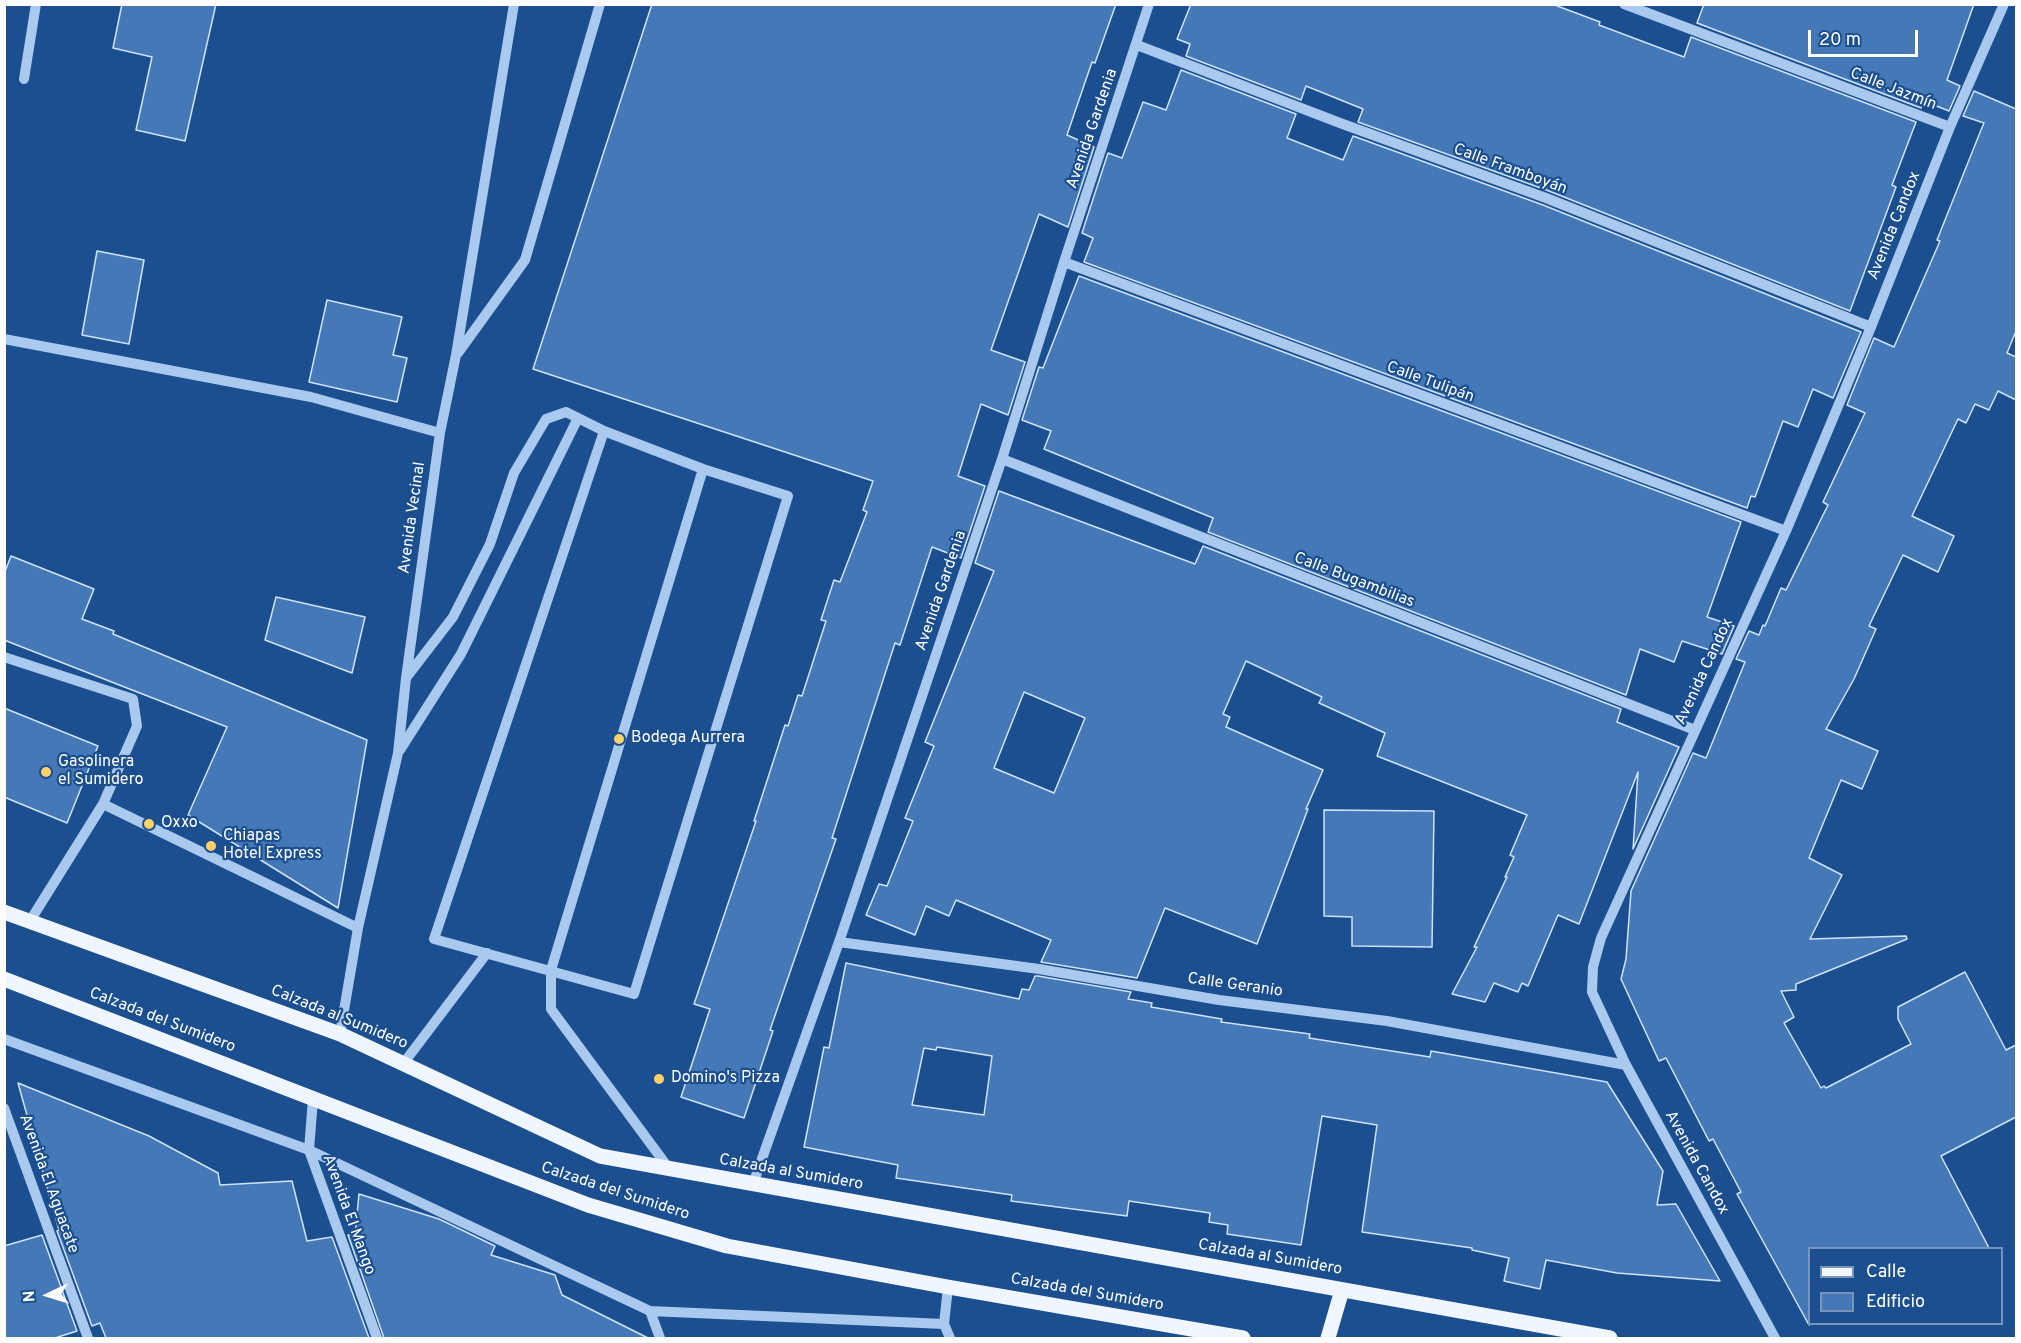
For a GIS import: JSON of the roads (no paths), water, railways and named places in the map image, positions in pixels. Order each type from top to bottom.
[{"type":"main road","name":"Calzada al Sumidero","points":[[4,912],[340,1034],[600,1156],[1610,1338]]},
{"type":"main road","name":"Calzada del Sumidero","points":[[4,979],[588,1205],[727,1246],[1243,1338]]},
{"type":"main road","points":[[1328,1338],[1342,1290]]},
{"type":"street","points":[[24,79],[36,4]]},
{"type":"street","name":"Avenida Vecinal","points":[[340,1034],[358,928],[398,753],[406,678],[440,433],[456,356],[514,4]]},
{"type":"street","points":[[456,356],[525,260],[600,4]]},
{"type":"street","name":"Avenida Gardenia","points":[[753,1184],[839,942],[1002,459],[1149,4]]},
{"type":"street","name":"Calle Jazmín","points":[[1624,4],[1950,127]]},
{"type":"street","name":"Avenida Candox","points":[[1775,1338],[1626,1065],[1592,992],[1593,967],[1601,938],[1785,531],[1871,327],[1950,127],[2004,4]]},
{"type":"street","name":"Calle Framboyán","points":[[1137,45],[1340,123],[1546,198],[1871,327]]},
{"type":"street","name":"Calle Tulipán","points":[[1064,262],[1785,531]]},
{"type":"street","points":[[4,339],[311,397],[440,433]]},
{"type":"street","points":[[406,678],[453,617],[490,544],[514,473],[546,419],[566,412],[604,431],[703,469],[788,496],[634,993],[434,939],[604,431]]},
{"type":"street","points":[[398,753],[461,654],[578,418]]},
{"type":"street","name":"Calle Bugambilias","points":[[1002,459],[1695,730]]},
{"type":"street","points":[[671,1170],[551,1009],[551,970],[703,469]]},
{"type":"street","points":[[4,657],[133,699],[137,726],[103,804],[30,921]]},
{"type":"street","points":[[103,804],[358,928]]},
{"type":"street","name":"Calle Geranio","points":[[839,942],[1039,969],[1219,1000],[1387,1021],[1626,1065]]},
{"type":"street","points":[[403,1064],[486,953]]},
{"type":"street","points":[[4,1039],[309,1150],[650,1311],[944,1324]]},
{"type":"street","name":"Avenida El Mango","points":[[313,1099],[309,1150],[376,1338]]},
{"type":"street","name":"Avenida El Aguacate","points":[[4,1108],[88,1338]]},
{"type":"street","points":[[948,1287],[944,1324],[950,1338]]},
{"type":"street","points":[[650,1311],[660,1338]]},
{"type":"place","name":"Bodega Aurrera","points":[[619,739]]},
{"type":"place","name":"Gasolinera el Sumidero","points":[[46,772]]},
{"type":"place","name":"Oxxo","points":[[149,824]]},
{"type":"place","name":"Chiapas Hotel Express","points":[[211,846]]},
{"type":"place","name":"Domino's Pizza","points":[[659,1079]]}]
